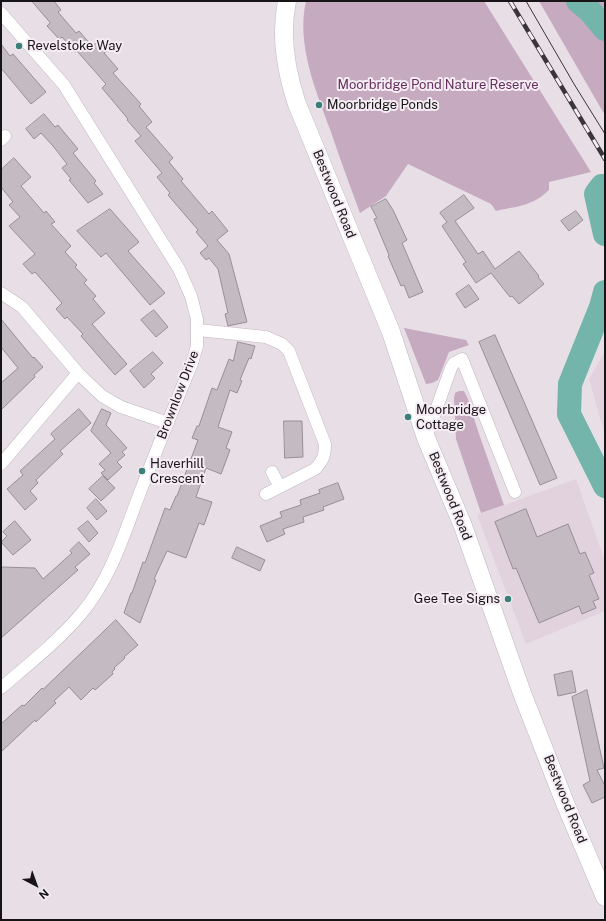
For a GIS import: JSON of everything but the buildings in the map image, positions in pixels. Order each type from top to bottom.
[{"type":"main road","name":"Bestwood Road","points":[[287,1],[284,12],[284,43],[290,82],[294,97],[391,332],[426,438],[463,526],[522,693],[605,897]]},
{"type":"street","name":"Brownlow Drive","points":[[1,13],[64,85],[179,269],[195,308],[198,330],[197,346],[192,363],[114,561],[103,581],[81,613],[61,635],[1,688]]},
{"type":"street","points":[[1,293],[22,307],[78,373],[102,396],[121,407],[168,423]]},
{"type":"street","points":[[198,330],[266,337],[282,344],[289,351],[325,444],[325,453],[321,463],[315,469],[266,494]]},
{"type":"street","points":[[426,438],[451,368],[454,363],[462,359],[510,486]]},
{"type":"street","points":[[1,464],[78,373]]},
{"type":"street","points":[[272,472],[280,487]]},
{"type":"shaded area","points":[[605,351],[605,435],[589,379]]},
{"type":"shaded area","points":[[576,479],[605,561],[605,611],[526,644],[477,515]]},
{"type":"green space","name":"Moorbridge Pond Nature Reserve","points":[[306,1],[484,1],[591,172],[549,182],[549,190],[537,199],[525,205],[496,211],[491,204],[408,164],[386,196],[360,213],[309,68],[304,34]]},
{"type":"green space","points":[[539,1],[605,1],[605,114],[603,112]]},
{"type":"green space","points":[[404,328],[466,340],[469,345],[449,352],[438,380],[426,384]]},
{"type":"green space","points":[[464,391],[468,399],[504,505],[481,513],[456,439],[454,398],[455,393]]},
{"type":"waterway","points":[[578,1],[590,11],[605,29]]},
{"type":"waterway","points":[[602,186],[596,194],[605,234]]},
{"type":"waterway","points":[[605,292],[601,307],[570,384],[569,414],[605,486]]},
{"type":"tram line","points":[[526,1],[605,134]]},
{"type":"railway","points":[[510,1],[605,159]]},
{"type":"place","name":"Revelstoke Way","points":[[19,46]]},
{"type":"place","name":"Moorbridge Ponds","points":[[319,105]]},
{"type":"place","name":"Moorbridge Cottage","points":[[408,417]]},
{"type":"place","name":"Haverhill Crescent","points":[[142,471]]},
{"type":"place","name":"Gee Tee Signs","points":[[508,599]]}]
